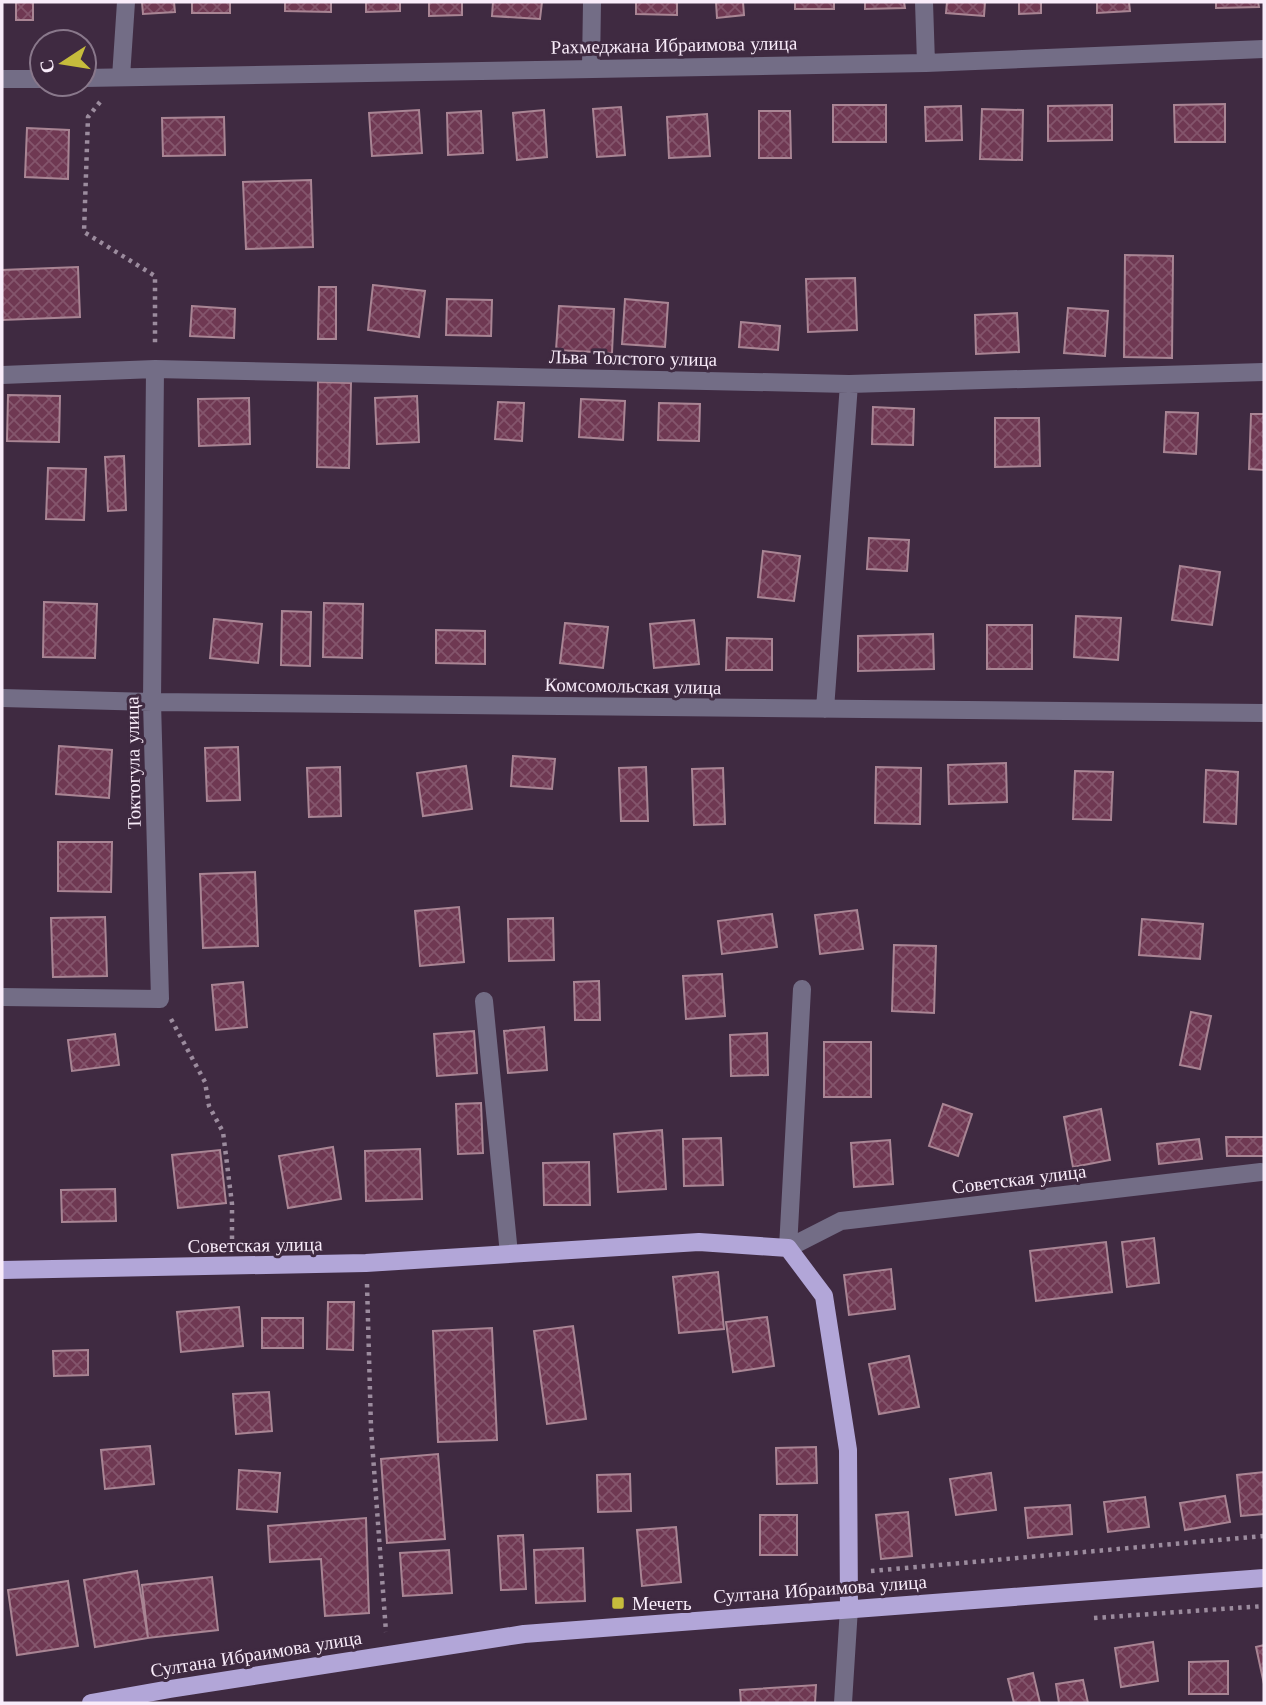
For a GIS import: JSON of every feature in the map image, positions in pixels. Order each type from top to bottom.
[{"type":"main road","name":"Советская улица","points":[[2,1270],[366,1263],[699,1242],[788,1248]]},
{"type":"main road","points":[[788,1248],[824,1296],[848,1450],[849,1608]]},
{"type":"main road","name":"Султана Ибраимова улица","points":[[91,1703],[170,1696],[524,1634],[1264,1578]]},
{"type":"street","points":[[121,77],[127,2]]},
{"type":"street","points":[[592,2],[592,67]]},
{"type":"street","points":[[924,2],[926,63]]},
{"type":"street","name":"Рахмеджана Ибраимова улица","points":[[98,78],[926,63],[1264,49]]},
{"type":"street","points":[[2,79],[28,79]]},
{"type":"street","name":"Льва Толстого улица","points":[[2,375],[155,369],[849,384],[1264,372]]},
{"type":"street","name":"Токтогула улица","points":[[155,369],[152,702],[160,999]]},
{"type":"street","points":[[825,709],[849,384]]},
{"type":"street","name":"Комсомольская улица","points":[[2,698],[152,702],[1264,713]]},
{"type":"street","points":[[788,1248],[802,989]]},
{"type":"street","points":[[2,997],[160,999]]},
{"type":"street","points":[[485,1001],[509,1254]]},
{"type":"street","name":"Советская улица","points":[[788,1248],[841,1222],[1261,1172]]},
{"type":"street","points":[[843,1703],[849,1608]]},
{"type":"path","points":[[121,77],[88,117],[84,232],[155,276],[155,369]]},
{"type":"path","points":[[160,999],[205,1082],[209,1106],[223,1132],[232,1205],[232,1267]]},
{"type":"path","points":[[366,1263],[371,1428],[386,1641]]},
{"type":"path","points":[[849,1573],[1264,1536]]},
{"type":"building","points":[[16,2],[33,2],[33,20],[16,20]]},
{"type":"building","points":[[142,2],[174,2],[175,12],[143,14]]},
{"type":"building","points":[[192,2],[230,2],[230,13],[192,13]]},
{"type":"building","points":[[285,2],[331,2],[331,12],[285,11]]},
{"type":"building","points":[[366,2],[400,2],[400,11],[366,12]]},
{"type":"building","points":[[429,2],[462,2],[462,15],[429,16]]},
{"type":"building","points":[[493,2],[542,2],[540,19],[492,16]]},
{"type":"building","points":[[636,2],[677,2],[677,15],[636,14]]},
{"type":"building","points":[[716,2],[743,2],[744,15],[717,18]]},
{"type":"building","points":[[795,2],[834,2],[834,9],[795,9]]},
{"type":"building","points":[[865,2],[904,2],[905,8],[865,9]]},
{"type":"building","points":[[947,2],[985,2],[984,16],[946,13]]},
{"type":"building","points":[[1019,2],[1041,2],[1041,13],[1019,14]]},
{"type":"building","points":[[1097,2],[1129,2],[1130,11],[1097,13]]},
{"type":"building","points":[[1216,2],[1258,2],[1259,7],[1216,8]]},
{"type":"building","points":[[1225,104],[1225,142],[1175,142],[1174,105]]},
{"type":"building","points":[[833,105],[886,105],[886,142],[833,142]]},
{"type":"building","points":[[1112,105],[1112,140],[1048,141],[1048,106]]},
{"type":"building","points":[[961,106],[962,140],[926,141],[925,107]]},
{"type":"building","points":[[621,107],[625,155],[597,157],[593,109]]},
{"type":"building","points":[[982,109],[1023,110],[1022,160],[980,159]]},
{"type":"building","points":[[419,110],[422,153],[372,156],[369,113]]},
{"type":"building","points":[[544,110],[547,157],[517,160],[513,113]]},
{"type":"building","points":[[481,111],[483,153],[448,155],[447,113]]},
{"type":"building","points":[[759,111],[790,111],[791,158],[759,158]]},
{"type":"building","points":[[707,114],[710,156],[669,158],[667,117]]},
{"type":"building","points":[[224,117],[225,155],[163,156],[162,118]]},
{"type":"building","points":[[27,128],[69,130],[68,179],[25,177]]},
{"type":"building","points":[[311,180],[313,247],[246,249],[243,182]]},
{"type":"building","points":[[1125,255],[1173,256],[1172,358],[1124,357]]},
{"type":"building","points":[[78,267],[80,317],[2,320],[2,270]]},
{"type":"building","points":[[855,278],[857,330],[808,332],[806,279]]},
{"type":"building","points":[[373,285],[425,291],[419,337],[368,330]]},
{"type":"building","points":[[319,287],[336,287],[336,339],[318,339]]},
{"type":"building","points":[[447,299],[492,300],[491,336],[446,335]]},
{"type":"building","points":[[625,299],[668,303],[665,347],[622,344]]},
{"type":"building","points":[[192,306],[235,309],[234,338],[190,336]]},
{"type":"building","points":[[559,306],[614,309],[612,353],[556,350]]},
{"type":"building","points":[[1068,308],[1108,311],[1105,356],[1064,353]]},
{"type":"building","points":[[1017,313],[1019,352],[976,354],[975,315]]},
{"type":"building","points":[[741,322],[780,326],[778,350],[739,347]]},
{"type":"building","points":[[318,382],[351,383],[349,468],[317,467]]},
{"type":"building","points":[[8,395],[60,396],[59,442],[7,441]]},
{"type":"building","points":[[417,396],[419,442],[377,444],[375,398]]},
{"type":"building","points":[[249,398],[250,444],[199,446],[198,399]]},
{"type":"building","points":[[581,399],[625,401],[623,440],[579,437]]},
{"type":"building","points":[[498,402],[524,403],[522,441],[495,439]]},
{"type":"building","points":[[659,403],[700,404],[699,441],[658,440]]},
{"type":"building","points":[[873,407],[914,409],[913,445],[872,444]]},
{"type":"building","points":[[1166,412],[1198,413],[1196,454],[1164,452]]},
{"type":"building","points":[[1251,414],[1264,414],[1264,470],[1249,469]]},
{"type":"building","points":[[995,418],[1039,418],[1040,466],[995,467]]},
{"type":"building","points":[[124,456],[126,510],[108,511],[105,457]]},
{"type":"building","points":[[48,468],[86,469],[84,520],[46,519]]},
{"type":"building","points":[[869,538],[909,540],[907,571],[867,569]]},
{"type":"building","points":[[763,551],[800,556],[794,601],[758,597]]},
{"type":"building","points":[[1180,566],[1220,572],[1212,625],[1172,620]]},
{"type":"building","points":[[44,602],[97,604],[95,658],[43,657]]},
{"type":"building","points":[[324,603],[363,604],[362,658],[323,657]]},
{"type":"building","points":[[282,611],[311,612],[310,666],[281,665]]},
{"type":"building","points":[[1076,616],[1121,618],[1118,660],[1074,657]]},
{"type":"building","points":[[214,619],[262,624],[258,663],[210,658]]},
{"type":"building","points":[[694,620],[699,664],[654,668],[650,624]]},
{"type":"building","points":[[565,623],[608,627],[603,668],[560,663]]},
{"type":"building","points":[[987,625],[1032,625],[1032,669],[987,669]]},
{"type":"building","points":[[436,630],[485,631],[485,664],[436,663]]},
{"type":"building","points":[[933,634],[934,669],[858,671],[858,636]]},
{"type":"building","points":[[727,638],[772,639],[772,670],[726,670]]},
{"type":"building","points":[[59,746],[112,750],[109,798],[56,794]]},
{"type":"building","points":[[238,747],[240,800],[207,801],[205,748]]},
{"type":"building","points":[[513,756],[555,759],[552,789],[511,786]]},
{"type":"building","points":[[1006,763],[1007,802],[949,804],[948,765]]},
{"type":"building","points":[[466,766],[472,809],[423,816],[417,773]]},
{"type":"building","points":[[340,767],[341,816],[309,817],[307,768]]},
{"type":"building","points":[[646,767],[648,821],[621,821],[619,768]]},
{"type":"building","points":[[876,767],[921,768],[920,824],[875,823]]},
{"type":"building","points":[[723,768],[725,824],[694,825],[692,769]]},
{"type":"building","points":[[1206,770],[1238,772],[1236,824],[1204,822]]},
{"type":"building","points":[[1075,771],[1113,772],[1111,820],[1073,819]]},
{"type":"building","points":[[58,842],[112,842],[111,892],[58,891]]},
{"type":"building","points":[[255,872],[258,946],[203,948],[200,874]]},
{"type":"building","points":[[459,907],[464,962],[420,966],[415,911]]},
{"type":"building","points":[[857,910],[863,949],[820,954],[815,915]]},
{"type":"building","points":[[772,914],[777,947],[722,954],[718,921]]},
{"type":"building","points":[[105,917],[107,976],[53,977],[51,918]]},
{"type":"building","points":[[553,918],[554,960],[509,961],[508,919]]},
{"type":"building","points":[[1142,919],[1203,924],[1200,959],[1139,955]]},
{"type":"building","points":[[894,945],[936,946],[934,1013],[892,1011]]},
{"type":"building","points":[[722,974],[725,1016],[686,1019],[683,976]]},
{"type":"building","points":[[599,981],[600,1020],[575,1020],[574,982]]},
{"type":"building","points":[[243,982],[247,1027],[216,1030],[212,985]]},
{"type":"building","points":[[1191,1012],[1211,1016],[1200,1069],[1180,1065]]},
{"type":"building","points":[[544,1027],[547,1070],[508,1073],[504,1031]]},
{"type":"building","points":[[474,1031],[477,1073],[437,1076],[434,1034]]},
{"type":"building","points":[[767,1033],[768,1075],[731,1076],[730,1035]]},
{"type":"building","points":[[115,1034],[119,1065],[72,1071],[68,1040]]},
{"type":"building","points":[[824,1042],[871,1042],[871,1097],[824,1097]]},
{"type":"building","points":[[481,1103],[483,1153],[458,1154],[456,1104]]},
{"type":"building","points":[[943,1104],[972,1114],[958,1156],[929,1146]]},
{"type":"building","points":[[1101,1109],[1110,1160],[1073,1167],[1064,1117]]},
{"type":"building","points":[[662,1130],[666,1189],[618,1192],[614,1134]]},
{"type":"building","points":[[1226,1137],[1264,1137],[1264,1156],[1227,1156]]},
{"type":"building","points":[[721,1138],[723,1185],[684,1186],[683,1139]]},
{"type":"building","points":[[1199,1139],[1202,1159],[1159,1164],[1157,1144]]},
{"type":"building","points":[[890,1140],[893,1184],[854,1187],[851,1143]]},
{"type":"building","points":[[333,1147],[341,1199],[288,1208],[279,1156]]},
{"type":"building","points":[[420,1149],[422,1199],[366,1201],[365,1151]]},
{"type":"building","points":[[220,1150],[226,1203],[178,1208],[172,1155]]},
{"type":"building","points":[[589,1162],[590,1205],[544,1205],[543,1163]]},
{"type":"building","points":[[115,1189],[116,1221],[62,1222],[61,1190]]},
{"type":"building","points":[[1154,1238],[1159,1283],[1127,1287],[1122,1242]]},
{"type":"building","points":[[1106,1242],[1112,1292],[1036,1301],[1030,1251]]},
{"type":"building","points":[[891,1269],[895,1309],[849,1315],[844,1275]]},
{"type":"building","points":[[718,1272],[724,1329],[679,1333],[673,1277]]},
{"type":"building","points":[[328,1302],[354,1302],[353,1350],[327,1349]]},
{"type":"building","points":[[239,1307],[243,1346],[181,1352],[177,1312]]},
{"type":"building","points":[[767,1317],[774,1366],[733,1372],[726,1322]]},
{"type":"building","points":[[262,1318],[303,1318],[303,1348],[262,1348]]},
{"type":"building","points":[[573,1326],[586,1419],[547,1424],[534,1331]]},
{"type":"building","points":[[492,1328],[497,1440],[438,1442],[433,1331]]},
{"type":"building","points":[[88,1350],[88,1375],[54,1376],[53,1351]]},
{"type":"building","points":[[909,1356],[919,1407],[879,1414],[869,1364]]},
{"type":"building","points":[[269,1392],[272,1431],[236,1434],[233,1394]]},
{"type":"building","points":[[150,1446],[154,1484],[105,1489],[101,1450]]},
{"type":"building","points":[[816,1447],[817,1483],[777,1484],[776,1448]]},
{"type":"building","points":[[438,1454],[445,1539],[387,1543],[381,1459]]},
{"type":"building","points":[[239,1470],[280,1473],[277,1512],[237,1509]]},
{"type":"building","points":[[1264,1472],[1264,1514],[1241,1516],[1237,1475]]},
{"type":"building","points":[[991,1473],[996,1510],[956,1515],[950,1479]]},
{"type":"building","points":[[630,1474],[631,1511],[598,1512],[597,1475]]},
{"type":"building","points":[[1225,1496],[1230,1522],[1185,1530],[1180,1503]]},
{"type":"building","points":[[1145,1497],[1149,1527],[1108,1532],[1104,1502]]},
{"type":"building","points":[[1070,1505],[1072,1534],[1028,1538],[1025,1508]]},
{"type":"building","points":[[908,1512],[912,1556],[881,1559],[876,1515]]},
{"type":"building","points":[[760,1515],[797,1515],[797,1555],[760,1555]]},
{"type":"building","points":[[366,1518],[369,1613],[325,1616],[321,1559],[270,1562],[268,1526]]},
{"type":"building","points":[[676,1527],[681,1582],[642,1586],[637,1530]]},
{"type":"building","points":[[523,1535],[526,1589],[501,1590],[498,1536]]},
{"type":"building","points":[[583,1548],[585,1601],[536,1603],[534,1550]]},
{"type":"building","points":[[449,1550],[452,1593],[403,1596],[400,1553]]},
{"type":"building","points":[[137,1571],[148,1638],[95,1647],[84,1580]]},
{"type":"building","points":[[212,1577],[218,1630],[148,1638],[142,1585]]},
{"type":"building","points":[[68,1581],[78,1646],[17,1655],[8,1590]]},
{"type":"building","points":[[1153,1642],[1158,1681],[1121,1687],[1115,1648]]},
{"type":"building","points":[[1264,1645],[1264,1684],[1256,1647]]},
{"type":"building","points":[[1228,1661],[1228,1694],[1189,1694],[1189,1662]]},
{"type":"building","points":[[1033,1673],[1040,1703],[1014,1703],[1008,1679]]},
{"type":"building","points":[[1083,1680],[1088,1703],[1059,1703],[1056,1684]]},
{"type":"building","points":[[816,1685],[815,1703],[741,1703],[740,1690]]},
{"type":"place","name":"Мечеть","points":[[618,1603]]}]
